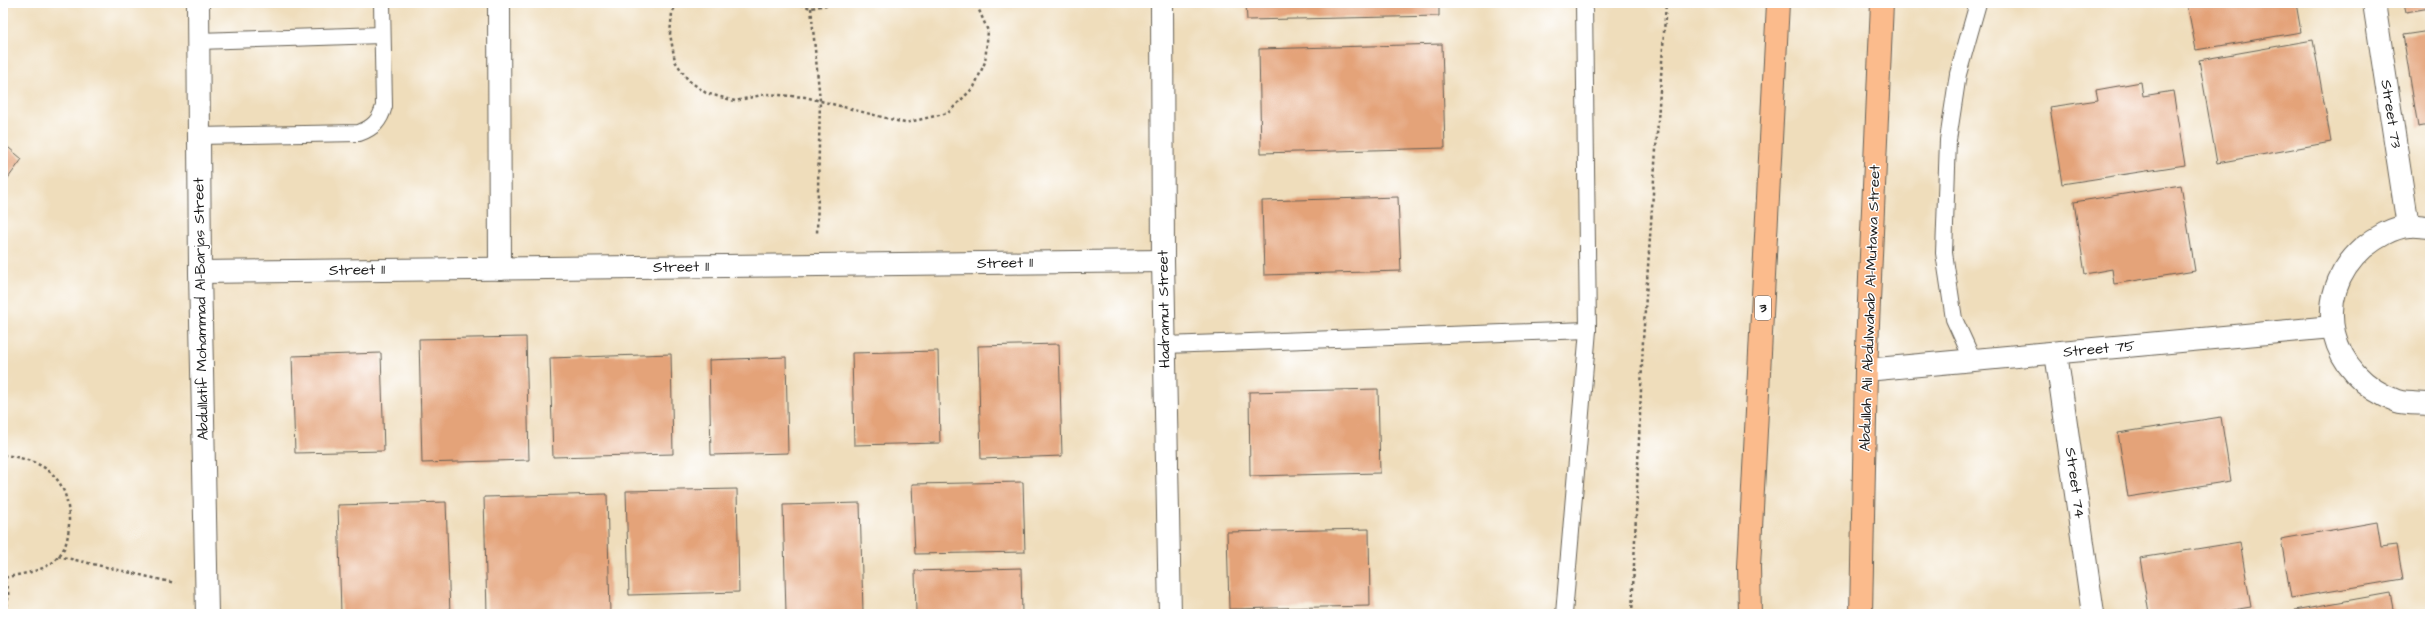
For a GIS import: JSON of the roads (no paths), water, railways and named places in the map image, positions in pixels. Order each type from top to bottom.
[{"type":"main road","name":"3","points":[[1750,614],[1749,567],[1778,3]]},
{"type":"main road","name":"Abdullah Ali Abdulwahab Al-Mutawa Street","points":[[1861,614],[1866,370],[1882,3]]},
{"type":"street","name":"Abdullatif Mohammad Al-Barjas Street","points":[[198,3],[200,272],[207,614]]},
{"type":"street","points":[[499,3],[500,269]]},
{"type":"street","name":"Hadramut Street","points":[[1162,3],[1163,261],[1170,614]]},
{"type":"street","name":"Street 73","points":[[2374,3],[2408,226]]},
{"type":"street","points":[[2430,227],[2408,226],[2375,238],[2349,261],[2334,292],[2332,327],[2344,360],[2367,386],[2398,401],[2430,404]]},
{"type":"street","name":"Street 11","points":[[200,272],[1163,261]]},
{"type":"street","name":"Street 75","points":[[1866,370],[2332,327]]},
{"type":"street","name":"Street 74","points":[[2056,353],[2093,614]]},
{"type":"lane","points":[[199,136],[351,133],[368,130],[381,116],[384,106],[382,3]]},
{"type":"lane","points":[[1564,614],[1588,330],[1584,3]]},
{"type":"lane","points":[[1978,3],[1958,74],[1948,140],[1944,253],[1954,319],[1970,354],[1980,359]]},
{"type":"lane","points":[[198,41],[382,36]]},
{"type":"lane","points":[[1165,345],[1588,330]]}]
